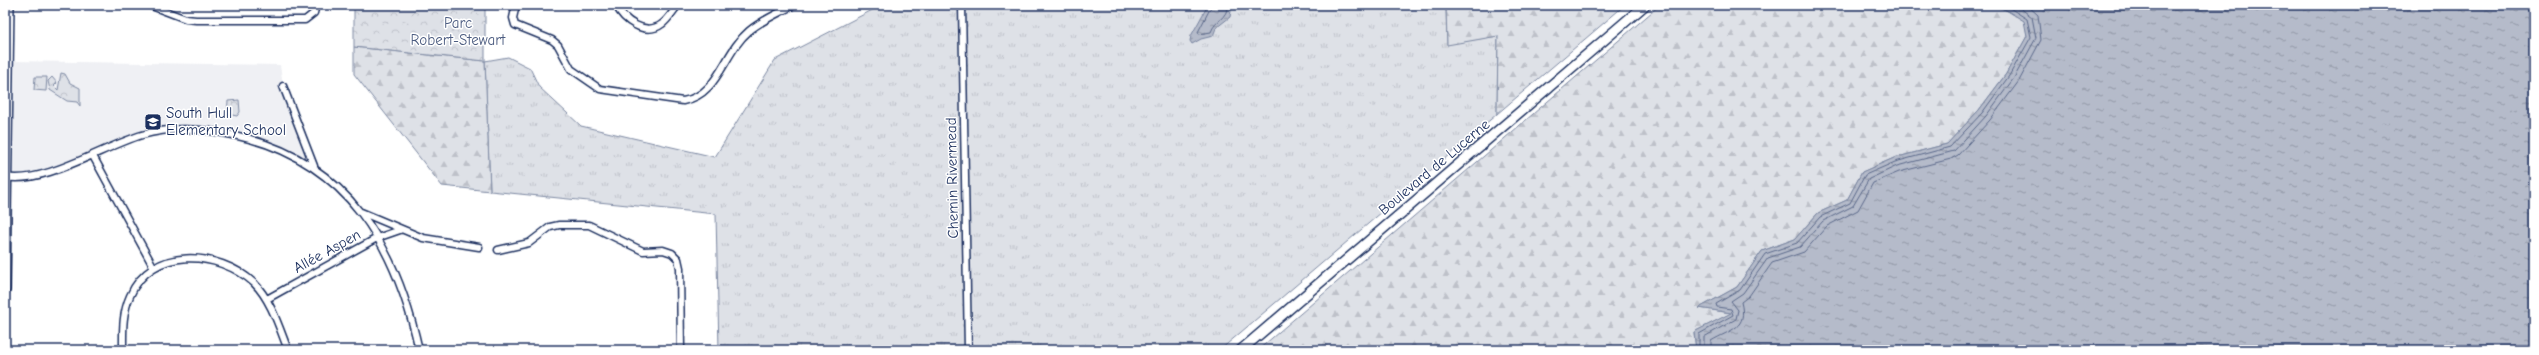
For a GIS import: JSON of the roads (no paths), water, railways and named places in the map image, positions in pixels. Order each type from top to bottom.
[{"type":"main road","points":[[5,290],[10,5]]},
{"type":"main road","name":"Boulevard de Lucerne","points":[[1240,350],[1645,5]]},
{"type":"street","points":[[149,5],[165,8],[186,19],[196,20],[305,20],[314,13],[316,5]]},
{"type":"street","points":[[516,5],[513,20],[522,29],[552,40],[558,45],[571,69],[600,89],[683,101],[696,98],[706,92],[733,49],[749,31],[794,5]]},
{"type":"street","points":[[616,5],[621,15],[636,26],[656,28],[663,24],[678,5]]},
{"type":"street","name":"Chemin Rivermead","points":[[962,5],[968,350]]},
{"type":"street","points":[[283,86],[314,166]]},
{"type":"street","points":[[6,178],[49,172],[93,156],[143,135],[164,131],[204,130],[254,139],[314,166],[362,212],[377,238],[401,289],[419,350]]},
{"type":"street","points":[[93,156],[153,266]]},
{"type":"street","points":[[362,212],[400,230],[423,238],[479,247]]},
{"type":"street","points":[[498,250],[529,244],[550,227],[559,225],[589,225],[643,251],[672,253],[678,259],[680,268],[681,350]]},
{"type":"street","name":"Allée Aspen","points":[[267,299],[377,238],[400,230]]},
{"type":"street","points":[[123,350],[124,314],[130,295],[140,280],[153,266],[176,260],[198,258],[220,262],[238,271],[254,283],[267,299],[288,350]]},
{"type":"street","points":[[596,350],[610,350]]},
{"type":"water","points":[[1208,5],[1232,5],[1230,17],[1216,28],[1213,36],[1201,39],[1192,44],[1190,41],[1191,36]]},
{"type":"water","points":[[1993,5],[2534,5],[2534,350],[1696,350],[1694,332],[1731,313],[1699,308],[1737,287],[1762,251],[1795,239],[1818,213],[1847,200],[1862,172],[1894,158],[1947,144],[1979,110],[2006,74],[2027,36],[2024,21],[2006,10]]},
{"type":"place","name":"South Hull Elementary School","points":[[153,122]]},
{"type":"park label","name":"Parc Robert-Stewart","points":[[458,32]]}]
